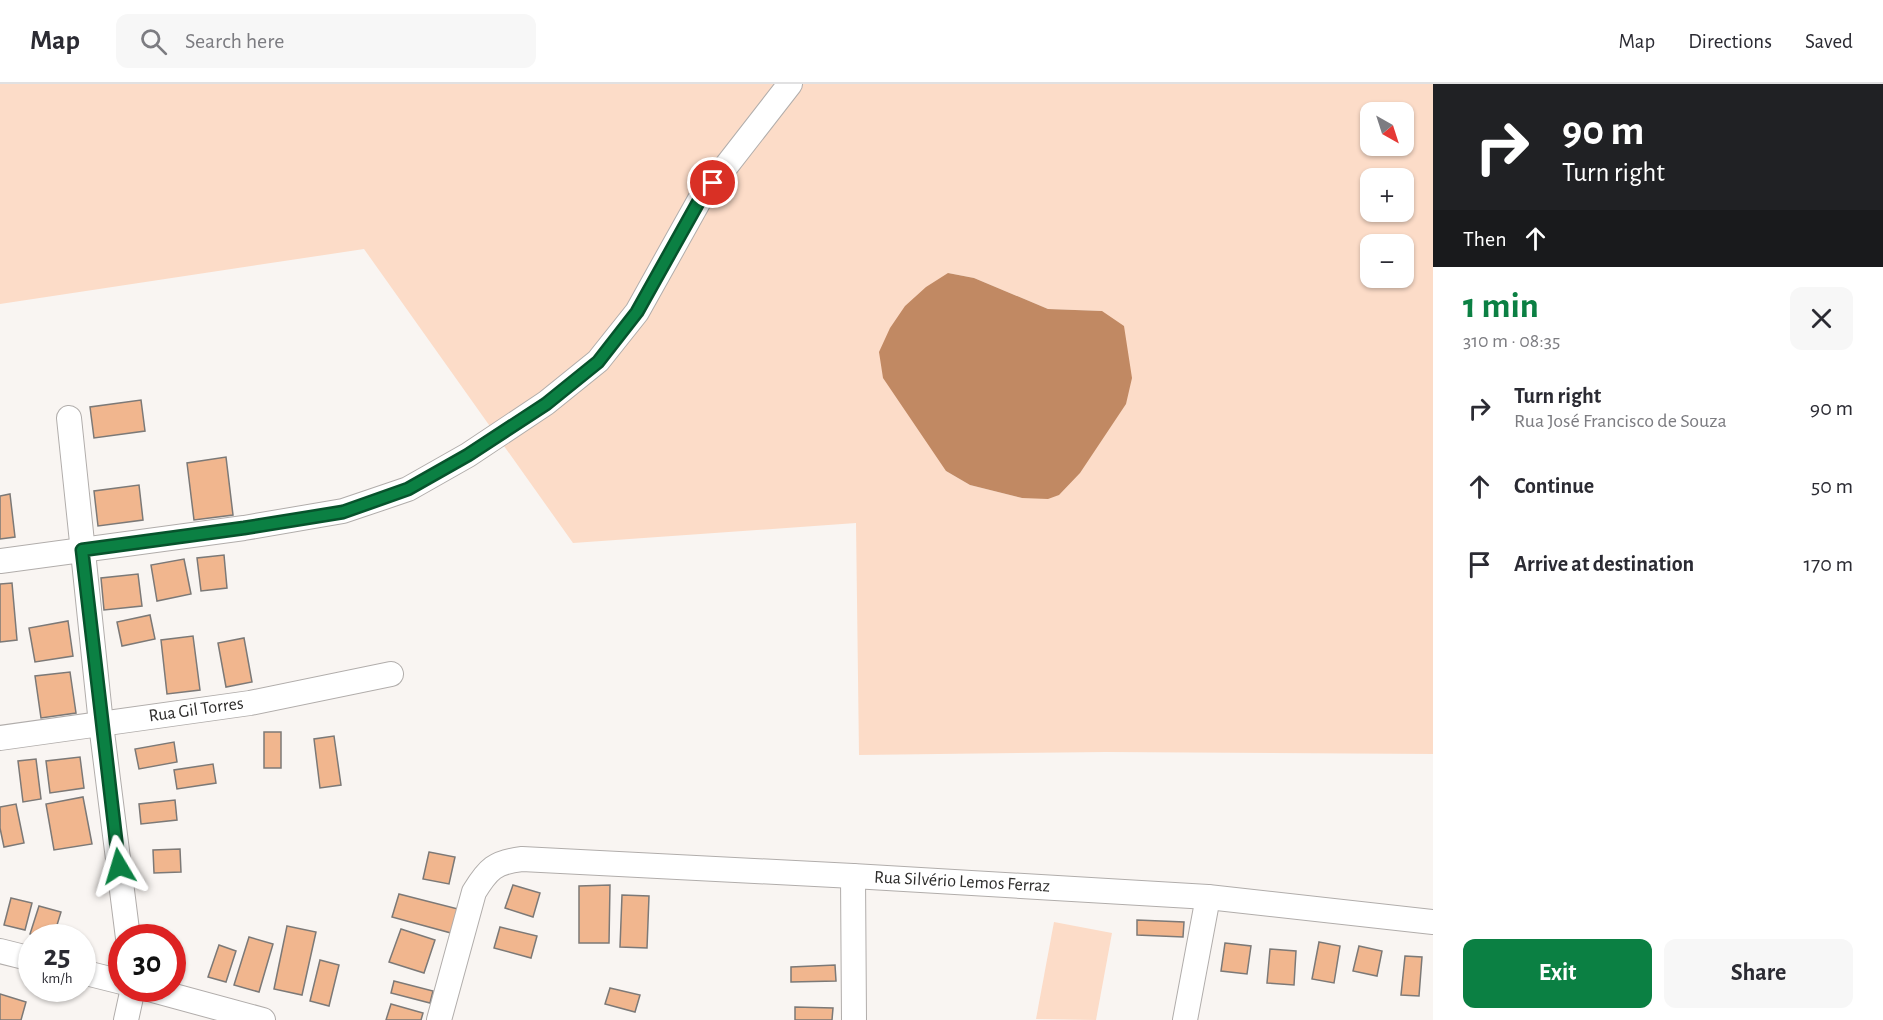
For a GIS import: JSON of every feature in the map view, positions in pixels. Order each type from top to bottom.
[{"type":"street","points":[[0,561],[244,528],[343,512],[408,489],[468,455],[546,404],[598,362],[637,312],[699,201],[790,84]]},
{"type":"street","points":[[69,418],[101,724],[126,924]]},
{"type":"street","name":"Rua Gil Torres","points":[[0,738],[250,703],[391,674]]},
{"type":"street","name":"Rua Silvério Lemos Ferraz","points":[[439,1020],[474,892],[492,867],[505,861],[522,859],[1208,897],[1433,922]]},
{"type":"street","points":[[854,876],[854,1020]]},
{"type":"street","points":[[1185,1020],[1208,897]]},
{"type":"street","points":[[0,951],[18,956]]},
{"type":"street","points":[[186,999],[263,1020]]},
{"type":"street","points":[[126,1020],[130,1002]]},
{"type":"shaded area","points":[[0,84],[1433,84],[1433,754],[1106,752],[859,755],[856,523],[573,543],[364,249],[0,304]],"holes":[[[948,273],[974,278],[1048,309],[1102,311],[1022,498],[970,485],[946,471]]]},
{"type":"shaded area","points":[[948,273],[974,278],[1048,309],[1102,311],[1124,326],[1132,378],[1126,404],[1080,473],[1059,495],[1048,499],[1022,498],[970,485],[946,471],[883,378],[879,352],[890,328],[905,306],[926,287]]},
{"type":"shaded area","points":[[1054,922],[1112,933],[1096,1020],[1036,1019]]},
{"type":"building","points":[[141,400],[145,431],[94,438],[90,407]]},
{"type":"building","points":[[226,457],[233,515],[194,520],[187,463]]},
{"type":"building","points":[[139,485],[143,520],[98,526],[94,491]]},
{"type":"building","points":[[10,494],[15,537],[0,539],[0,496]]},
{"type":"building","points":[[224,555],[227,588],[201,591],[197,558]]},
{"type":"building","points":[[184,559],[191,594],[157,601],[151,565]]},
{"type":"building","points":[[138,574],[142,606],[104,610],[101,578]]},
{"type":"building","points":[[12,583],[17,640],[0,642],[0,584]]},
{"type":"building","points":[[150,615],[155,639],[122,646],[117,622]]},
{"type":"building","points":[[68,621],[73,656],[35,662],[29,628]]},
{"type":"building","points":[[193,636],[200,690],[167,694],[161,640]]},
{"type":"building","points":[[244,638],[252,682],[226,687],[218,643]]},
{"type":"building","points":[[70,672],[76,713],[41,718],[35,676]]},
{"type":"building","points":[[264,732],[281,732],[281,768],[264,768]]},
{"type":"building","points":[[334,736],[341,785],[320,788],[314,739]]},
{"type":"building","points":[[174,742],[177,762],[139,769],[135,749]]},
{"type":"building","points":[[80,757],[84,788],[50,793],[46,761]]},
{"type":"building","points":[[36,759],[41,799],[23,802],[18,761]]},
{"type":"building","points":[[213,764],[216,783],[177,789],[174,770]]},
{"type":"building","points":[[83,797],[92,844],[54,850],[46,804]]},
{"type":"building","points":[[175,800],[177,820],[141,824],[139,804]]},
{"type":"building","points":[[16,804],[24,843],[4,847],[0,828],[0,807]]},
{"type":"building","points":[[180,849],[181,872],[154,873],[153,850]]},
{"type":"building","points":[[429,852],[455,857],[449,884],[423,879]]},
{"type":"building","points":[[513,885],[540,893],[533,917],[505,908]]},
{"type":"building","points":[[610,885],[609,943],[579,943],[579,886]]},
{"type":"building","points":[[399,894],[458,909],[451,933],[392,917]]},
{"type":"building","points":[[622,895],[649,896],[647,948],[620,947]]},
{"type":"building","points":[[11,898],[32,903],[27,924],[18,924],[18,928],[4,925]]},
{"type":"building","points":[[39,906],[61,912],[57,924],[33,924]]},
{"type":"building","points":[[1137,920],[1184,922],[1183,937],[1137,935]]},
{"type":"building","points":[[287,926],[316,932],[302,995],[274,989]]},
{"type":"building","points":[[500,927],[537,936],[531,958],[494,948]]},
{"type":"building","points":[[401,929],[435,940],[424,973],[389,962]]},
{"type":"building","points":[[249,937],[273,944],[259,992],[234,985]]},
{"type":"building","points":[[1319,942],[1340,946],[1334,983],[1312,979]]},
{"type":"building","points":[[1225,943],[1251,946],[1247,974],[1221,971]]},
{"type":"building","points":[[219,945],[236,951],[226,982],[208,977]]},
{"type":"building","points":[[1359,946],[1382,951],[1377,976],[1353,971]]},
{"type":"building","points":[[1270,949],[1296,951],[1294,985],[1267,983]]},
{"type":"building","points":[[1405,956],[1422,957],[1419,996],[1401,995]]},
{"type":"building","points":[[320,960],[339,965],[329,1006],[310,1001]]},
{"type":"building","points":[[835,965],[836,981],[791,982],[791,967]]},
{"type":"building","points":[[394,981],[433,991],[430,1003],[391,993]]},
{"type":"building","points":[[610,988],[640,995],[635,1012],[605,1004]]},
{"type":"building","points":[[0,994],[18,1000],[18,1002],[26,1002],[21,1020],[0,1020]]},
{"type":"building","points":[[391,1004],[423,1013],[421,1020],[386,1020]]},
{"type":"building","points":[[795,1007],[833,1008],[832,1020],[795,1020]]},
{"type":"route","points":[[119,866],[82,550],[343,512],[408,489],[468,455],[546,404],[598,362],[637,312],[699,201],[713,183]]}]
